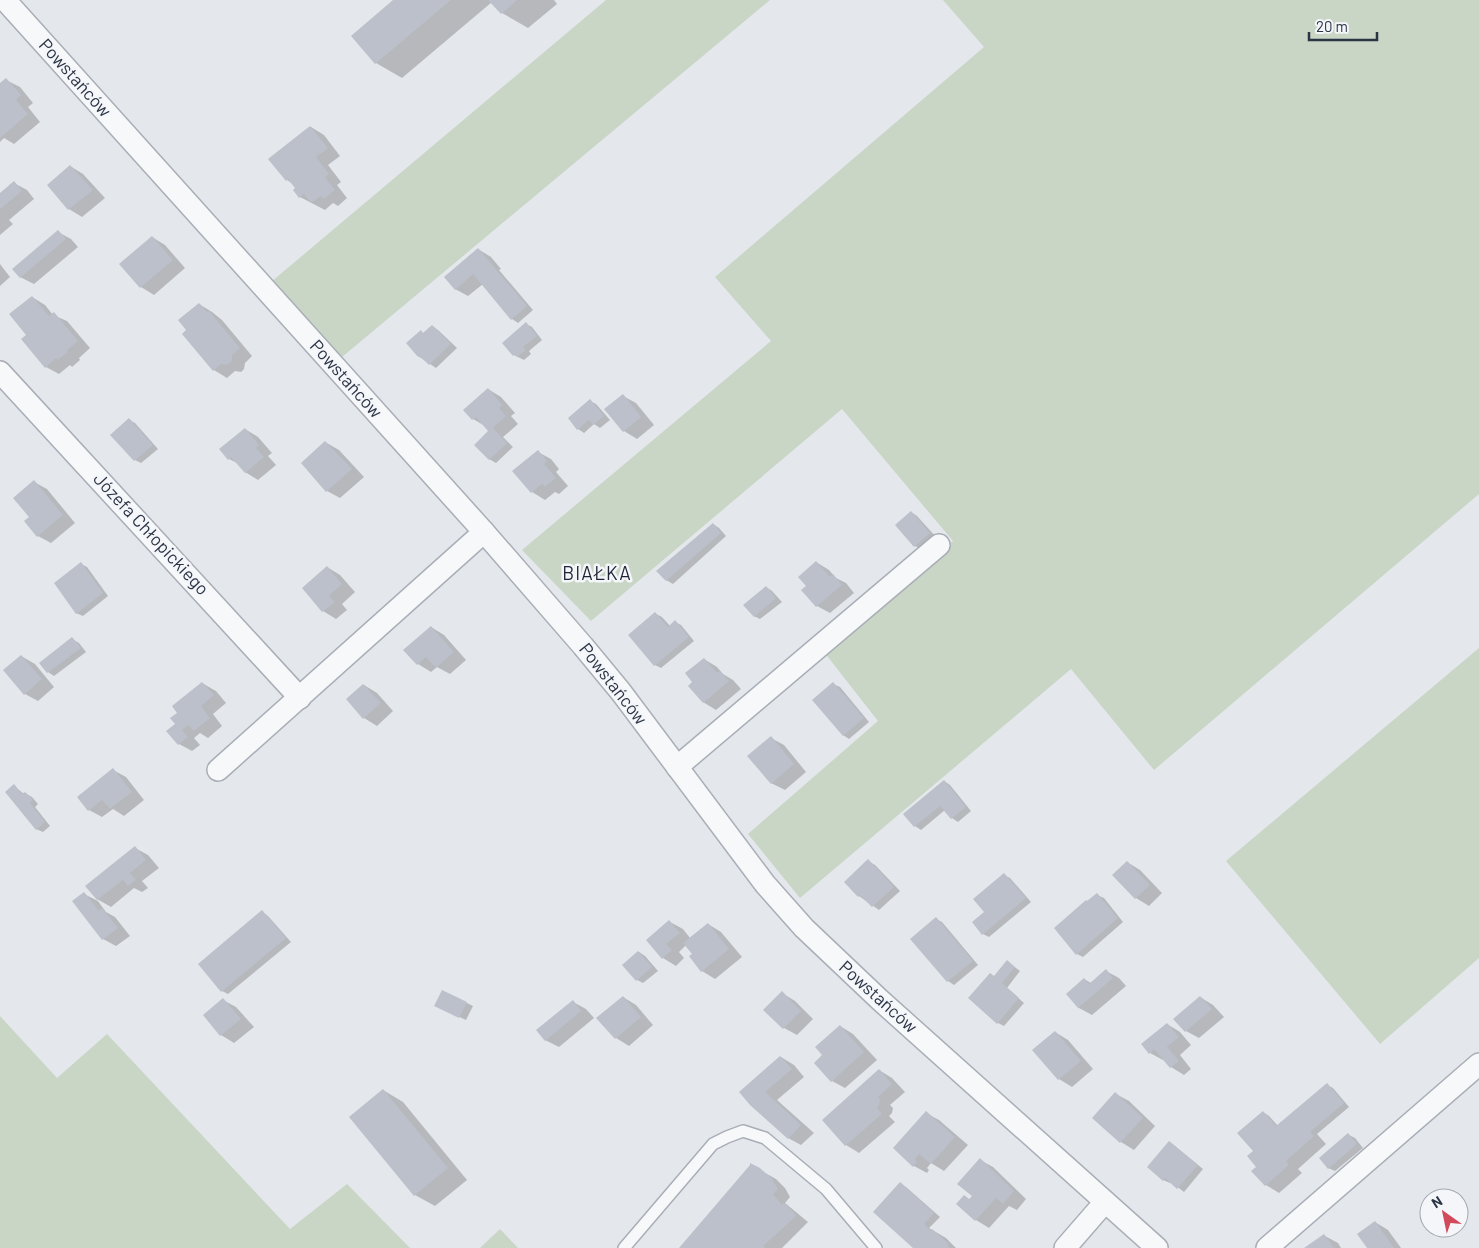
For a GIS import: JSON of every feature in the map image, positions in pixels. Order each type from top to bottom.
[{"type":"street","name":"Powstańców","points":[[5,0],[484,532],[583,646],[621,692],[766,884],[804,928],[880,1000],[1157,1248]]},
{"type":"street","name":"Józefa Chłopickiego","points":[[0,372],[300,698]]},
{"type":"street","points":[[218,770],[484,532]]},
{"type":"street","points":[[676,767],[939,545]]},
{"type":"street","points":[[1266,1248],[1479,1064]]},
{"type":"street","points":[[1065,1248],[1105,1202]]},
{"type":"lane","points":[[624,1248],[713,1144],[743,1131],[765,1138],[826,1189],[876,1248]]},
{"type":"green space","points":[[606,0],[770,0],[342,357],[271,282]]},
{"type":"green space","points":[[943,0],[1479,0],[1479,494],[1154,770],[1071,669],[800,898],[748,834],[878,721],[824,652],[953,541],[842,409],[591,621],[522,550],[771,341],[715,277],[984,47]]},
{"type":"green space","points":[[1479,648],[1479,958],[1380,1044],[1226,861]]},
{"type":"green space","points":[[0,1016],[57,1078],[107,1034],[290,1229],[347,1184],[410,1248],[0,1248]]},
{"type":"green space","points":[[500,1229],[518,1248],[480,1248]]},
{"type":"building","points":[[393,0],[451,0],[375,64],[351,36]]},
{"type":"building","points":[[488,0],[517,0],[501,14]]},
{"type":"building","points":[[6,78],[21,95],[16,100],[28,114],[0,138],[0,83]]},
{"type":"building","points":[[310,126],[328,148],[316,157],[329,174],[325,177],[335,190],[324,199],[321,196],[311,203],[304,194],[299,198],[293,190],[295,188],[288,179],[286,181],[268,159]]},
{"type":"building","points":[[70,165],[93,190],[68,210],[47,185]]},
{"type":"building","points":[[14,181],[22,191],[0,209],[0,193]]},
{"type":"building","points":[[58,230],[66,239],[20,278],[12,269]]},
{"type":"building","points":[[152,236],[173,260],[140,288],[119,264]]},
{"type":"building","points":[[478,248],[527,306],[511,320],[473,274],[455,290],[444,277]]},
{"type":"building","points":[[32,296],[49,316],[54,312],[78,341],[67,350],[68,352],[58,360],[56,358],[45,368],[21,339],[26,335],[9,314]]},
{"type":"building","points":[[199,303],[207,312],[209,311],[240,348],[232,355],[232,361],[227,365],[221,364],[213,371],[182,334],[186,330],[178,320]]},
{"type":"building","points":[[526,322],[537,336],[523,347],[526,350],[517,357],[515,354],[513,356],[502,343]]},
{"type":"building","points":[[432,325],[451,344],[429,365],[419,355],[418,357],[406,343],[421,330],[423,333]]},
{"type":"building","points":[[488,388],[502,405],[499,408],[506,416],[493,428],[507,443],[489,460],[474,445],[488,431],[476,417],[472,420],[463,410]]},
{"type":"building","points":[[623,394],[641,417],[623,432],[604,409]]},
{"type":"building","points":[[590,399],[604,416],[593,425],[589,420],[577,430],[568,418]]},
{"type":"building","points":[[129,418],[153,445],[134,461],[110,435]]},
{"type":"building","points":[[245,428],[259,445],[256,448],[264,457],[245,473],[231,457],[228,460],[219,449]]},
{"type":"building","points":[[325,441],[352,469],[326,492],[301,463]]},
{"type":"building","points":[[538,450],[547,461],[544,464],[556,478],[545,487],[542,484],[531,493],[512,471]]},
{"type":"building","points":[[34,480],[63,515],[37,537],[24,521],[29,517],[13,498]]},
{"type":"building","points":[[911,511],[930,533],[914,547],[895,525]]},
{"type":"building","points":[[713,523],[721,533],[666,581],[656,571]]},
{"type":"building","points":[[816,561],[830,577],[833,574],[842,585],[816,607],[801,590],[806,586],[798,577]]},
{"type":"building","points":[[81,562],[103,593],[76,614],[54,583]]},
{"type":"building","points":[[327,566],[342,584],[329,596],[335,602],[322,612],[302,588]]},
{"type":"building","points":[[766,586],[776,598],[754,617],[743,605]]},
{"type":"building","points":[[655,612],[668,627],[675,620],[689,637],[654,666],[628,635]]},
{"type":"building","points":[[431,626],[454,652],[436,668],[426,657],[417,665],[403,650]]},
{"type":"building","points":[[72,637],[81,648],[47,673],[39,663]]},
{"type":"building","points":[[21,655],[42,679],[24,695],[3,670]]},
{"type":"building","points":[[704,658],[717,673],[720,671],[729,681],[703,703],[688,686],[692,682],[685,673]]},
{"type":"building","points":[[202,682],[214,695],[201,706],[210,718],[194,731],[188,725],[182,730],[188,737],[178,745],[166,731],[175,724],[170,718],[177,713],[172,706]]},
{"type":"building","points":[[833,682],[864,718],[843,736],[812,700]]},
{"type":"building","points":[[363,684],[381,703],[363,719],[346,699]]},
{"type":"building","points":[[771,736],[794,764],[771,784],[747,756]]},
{"type":"building","points":[[113,768],[132,792],[110,809],[102,800],[88,811],[77,797]]},
{"type":"building","points":[[944,780],[966,807],[951,819],[940,806],[914,827],[903,814]]},
{"type":"building","points":[[14,784],[22,794],[25,792],[33,800],[30,803],[45,822],[36,830],[5,792]]},
{"type":"building","points":[[135,846],[146,860],[130,873],[136,880],[128,886],[123,880],[97,900],[85,886]]},
{"type":"building","points":[[868,859],[894,887],[872,907],[860,895],[858,897],[844,882]]},
{"type":"building","points":[[1127,861],[1150,885],[1135,899],[1112,875]]},
{"type":"building","points":[[1004,873],[1026,898],[982,935],[972,922],[984,912],[973,899]]},
{"type":"building","points":[[84,892],[99,911],[102,908],[118,928],[102,940],[72,901]]},
{"type":"building","points":[[1097,893],[1118,918],[1076,955],[1054,928],[1086,900]]},
{"type":"building","points":[[262,910],[286,938],[221,992],[198,964]]},
{"type":"building","points":[[936,917],[973,961],[947,982],[910,939]]},
{"type":"building","points":[[669,920],[680,933],[666,944],[672,950],[662,959],[646,940]]},
{"type":"building","points":[[708,923],[729,949],[701,972],[689,956],[692,954],[683,943]]},
{"type":"building","points":[[638,951],[652,967],[636,981],[622,965]]},
{"type":"building","points":[[1007,960],[1015,967],[1002,983],[1019,998],[997,1024],[968,998],[990,973],[994,976]]},
{"type":"building","points":[[1106,969],[1113,978],[1078,1008],[1066,994],[1084,978],[1089,984]]},
{"type":"building","points":[[442,990],[467,1002],[459,1018],[434,1006]]},
{"type":"building","points":[[782,991],[801,1011],[783,1029],[763,1010]]},
{"type":"building","points":[[623,996],[641,1017],[615,1039],[596,1018]]},
{"type":"building","points":[[1200,996],[1212,1009],[1185,1032],[1173,1019]]},
{"type":"building","points":[[223,998],[241,1019],[220,1036],[203,1015]]},
{"type":"building","points":[[573,1000],[581,1011],[545,1041],[536,1030]]},
{"type":"building","points":[[1167,1023],[1179,1037],[1167,1047],[1179,1061],[1170,1068],[1154,1049],[1149,1054],[1141,1044]]},
{"type":"building","points":[[840,1025],[864,1052],[831,1082],[814,1063],[822,1055],[815,1047]]},
{"type":"building","points":[[1055,1031],[1081,1061],[1058,1080],[1032,1050]]},
{"type":"building","points":[[780,1056],[792,1069],[765,1092],[801,1125],[788,1139],[750,1105],[739,1092]]},
{"type":"building","points":[[879,1069],[892,1084],[878,1097],[880,1100],[877,1108],[882,1114],[845,1146],[822,1120]]},
{"type":"building","points":[[1327,1083],[1344,1103],[1310,1132],[1314,1136],[1286,1161],[1289,1165],[1265,1186],[1251,1171],[1256,1167],[1247,1156],[1253,1151],[1237,1133],[1263,1111],[1276,1126]]},
{"type":"building","points":[[383,1089],[448,1168],[414,1196],[349,1117]]},
{"type":"building","points":[[1115,1092],[1143,1118],[1120,1143],[1092,1118]]},
{"type":"building","points":[[926,1111],[955,1137],[931,1164],[919,1154],[915,1159],[917,1162],[913,1167],[893,1148]]},
{"type":"building","points":[[1348,1133],[1357,1144],[1328,1169],[1319,1158]]},
{"type":"building","points":[[1169,1141],[1198,1165],[1177,1189],[1165,1178],[1163,1181],[1147,1167]]},
{"type":"building","points":[[980,1158],[1014,1191],[1003,1204],[996,1198],[975,1221],[956,1204],[964,1195],[969,1199],[972,1196],[957,1184]]},
{"type":"building","points":[[750,1163],[760,1168],[772,1179],[778,1189],[773,1194],[782,1205],[784,1203],[796,1215],[795,1217],[763,1246],[765,1248],[679,1248],[750,1165]]},
{"type":"building","points":[[900,1182],[934,1213],[924,1224],[949,1244],[947,1245],[950,1248],[913,1248],[873,1212]]},
{"type":"building","points":[[1375,1221],[1394,1248],[1367,1248],[1357,1234]]},
{"type":"building","points":[[1324,1234],[1334,1248],[1304,1248]]},
{"type":"district","name":"BIAŁKA","points":[[597,573]]}]
